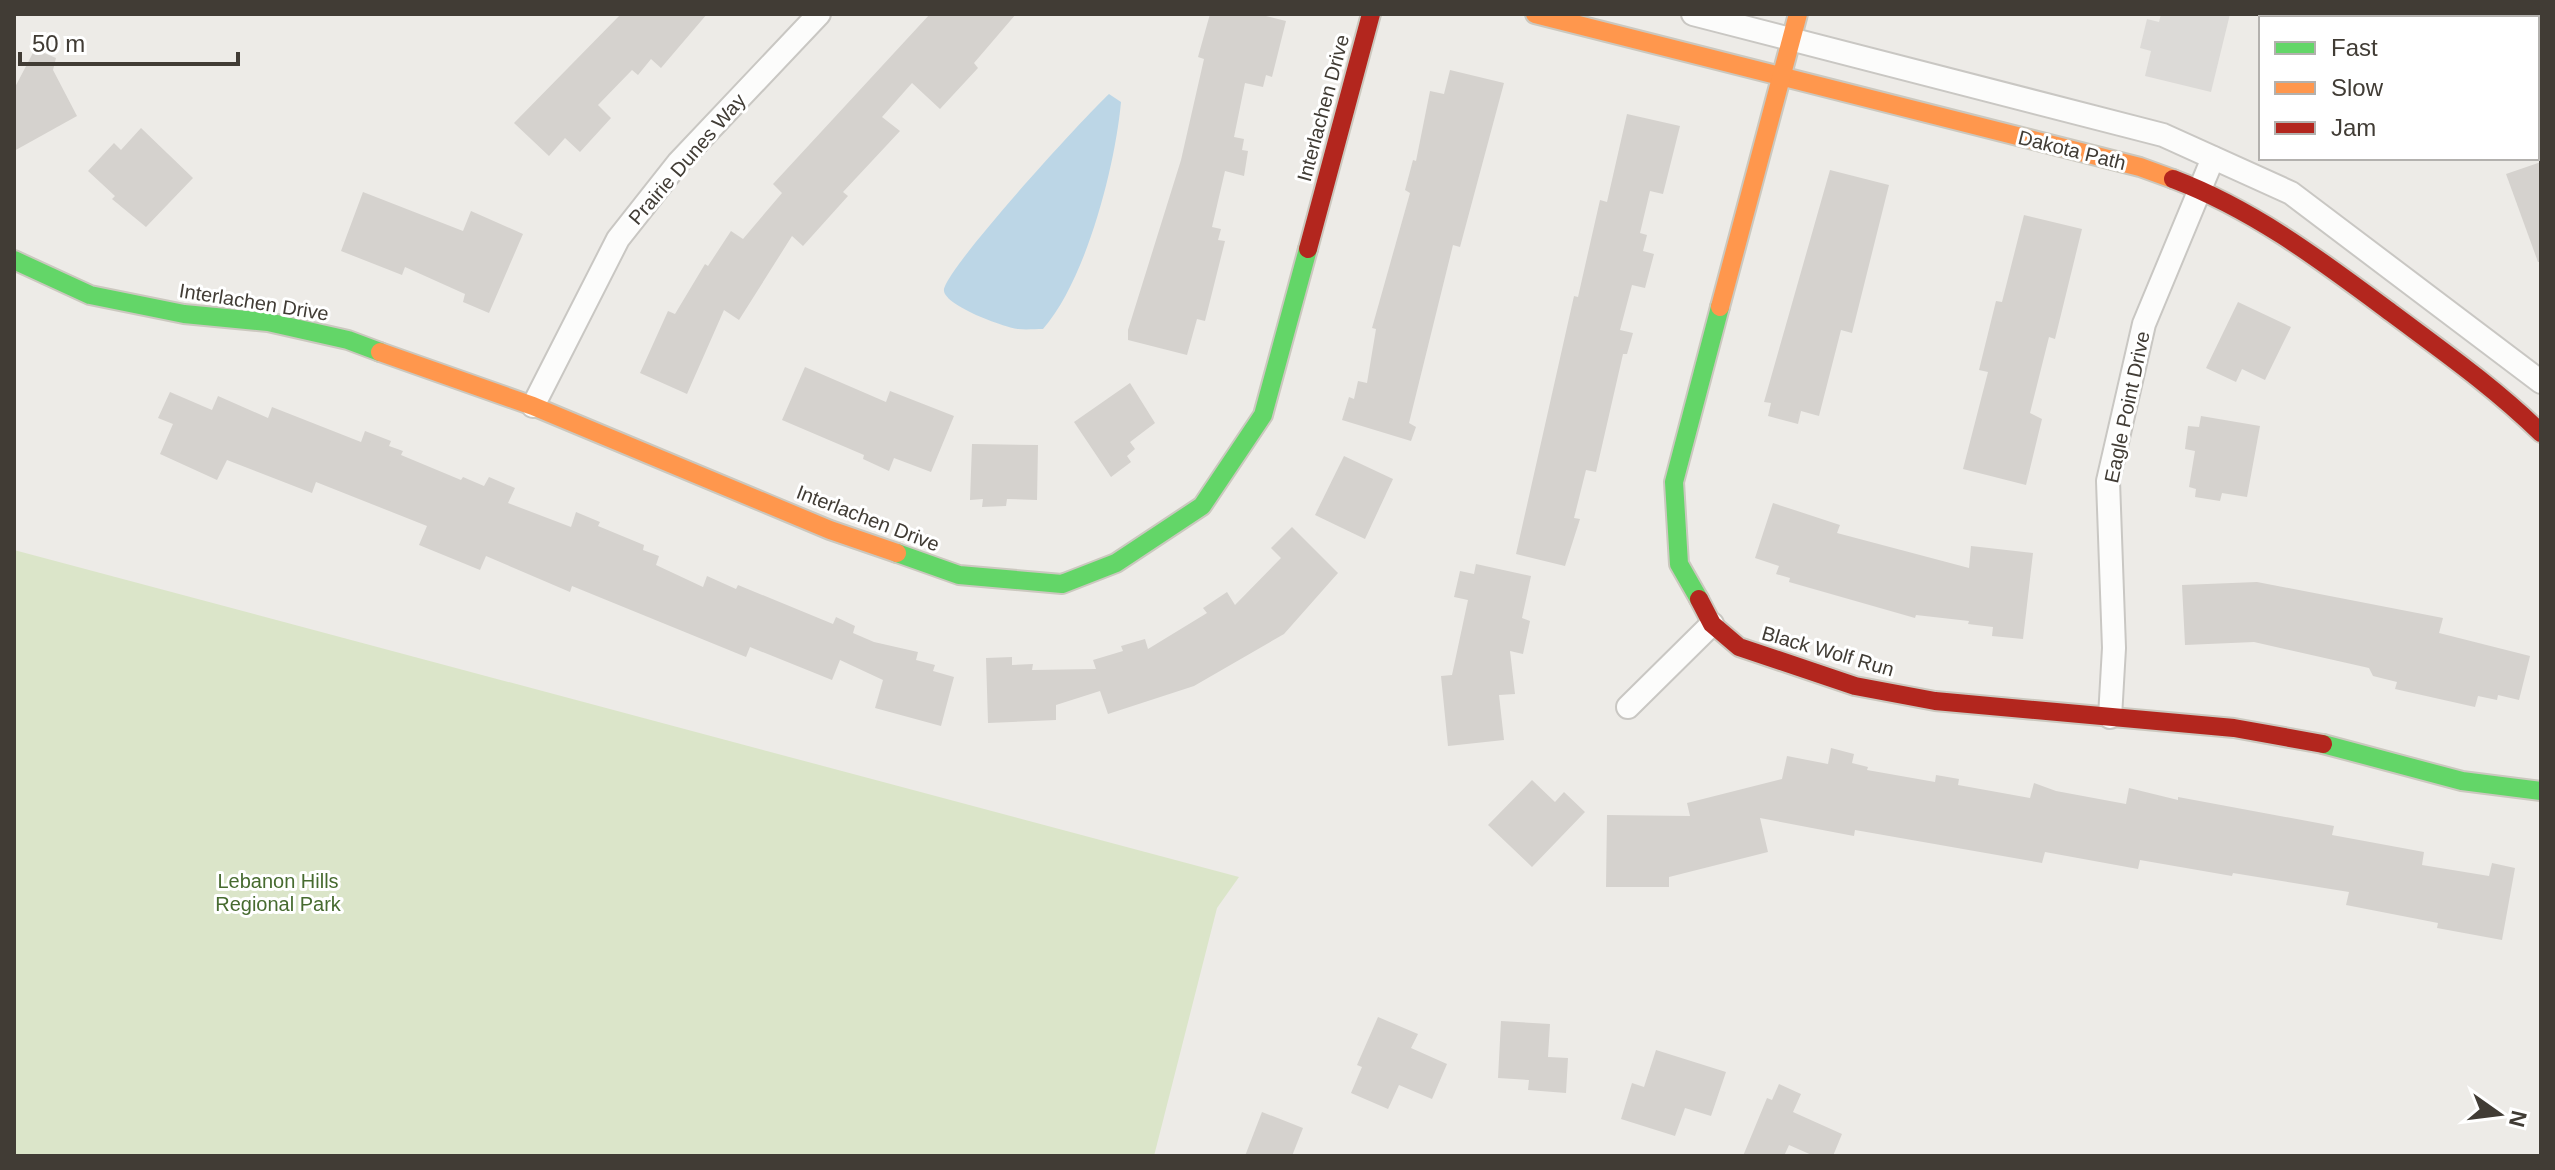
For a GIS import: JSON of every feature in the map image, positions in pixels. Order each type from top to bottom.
[{"type":"street","name":"Prairie Dunes Way","points":[[533,406],[618,239],[678,163],[819,14]]},
{"type":"street","name":"Interlachen Drive","points":[[14,260],[90,295],[184,314],[268,322],[348,340],[533,406],[830,530],[959,575],[1062,584],[1116,563],[1202,506],[1263,415],[1371,14]]},
{"type":"street","name":"Dakota Path","points":[[1535,14],[2140,167],[2199,189],[2305,249],[2501,394],[2541,433]]},
{"type":"street","name":"Dakota Path","points":[[1693,14],[2163,135],[2291,193],[2541,382]]},
{"type":"street","name":"Black Wolf Run","points":[[1798,14],[1674,482],[1679,564],[1712,624],[1739,647],[1855,686],[1935,701],[2234,728],[2313,741],[2462,781],[2541,791]]},
{"type":"street","name":"Eagle Point Drive","points":[[2110,717],[2114,648],[2108,481],[2144,324],[2213,158]]},
{"type":"street","points":[[1628,707],[1712,624]]},
{"type":"green space","name":"Lebanon Hills Regional Park","points":[[14,550],[1239,877],[1217,908],[1154,1156],[14,1156]]},
{"type":"shaded area","points":[[2161,14],[2230,14],[2211,92],[2145,76],[2151,51],[2140,48],[2147,19],[2159,22]]},
{"type":"water","points":[[1109,94],[1121,102],[1112,158],[1096,222],[1072,282],[1043,329],[1011,327],[976,315],[954,303],[944,291],[965,255],[1046,160]]},
{"type":"building","points":[[621,14],[707,14],[661,68],[651,59],[638,75],[632,70],[598,105],[611,118],[580,152],[565,138],[549,156],[514,123]]},
{"type":"building","points":[[930,14],[1016,14],[974,63],[978,68],[940,109],[912,83],[882,117],[900,131],[843,192],[848,196],[803,246],[792,236],[739,320],[724,310],[687,394],[640,373],[668,311],[675,314],[705,264],[708,266],[731,231],[743,239],[782,193],[773,184]]},
{"type":"building","points":[[1210,14],[1258,14],[1286,21],[1272,77],[1266,75],[1263,87],[1245,83],[1234,137],[1244,139],[1242,150],[1248,151],[1244,176],[1225,171],[1212,227],[1221,229],[1218,240],[1225,241],[1205,321],[1197,319],[1187,355],[1128,340],[1128,330],[1181,160],[1204,59],[1198,57]]},
{"type":"building","points":[[35,49],[56,58],[53,70],[77,116],[14,151],[14,89]]},
{"type":"building","points":[[1450,70],[1504,83],[1460,247],[1453,245],[1409,423],[1416,427],[1411,441],[1342,420],[1349,397],[1354,399],[1358,381],[1367,383],[1376,329],[1372,328],[1410,193],[1405,190],[1413,160],[1416,161],[1430,91],[1444,94]]},
{"type":"building","points":[[1627,114],[1680,126],[1663,194],[1650,191],[1640,233],[1647,235],[1643,251],[1654,254],[1645,288],[1632,285],[1620,330],[1633,333],[1627,354],[1623,354],[1596,472],[1586,470],[1574,518],[1580,519],[1565,566],[1516,554],[1574,296],[1578,297],[1600,200],[1607,202]]},
{"type":"building","points":[[141,128],[193,178],[146,227],[112,199],[115,196],[88,171],[114,143],[121,150]]},
{"type":"building","points":[[2541,162],[2541,262],[2538,262],[2506,174]]},
{"type":"building","points":[[1830,170],[1889,185],[1852,333],[1841,330],[1819,416],[1801,411],[1798,424],[1768,416],[1771,403],[1764,402]]},
{"type":"building","points":[[363,192],[463,231],[471,211],[523,234],[489,313],[463,302],[465,294],[405,267],[402,275],[341,251]]},
{"type":"building","points":[[2024,215],[2082,229],[2055,339],[2049,337],[2030,413],[2042,419],[2026,485],[1963,469],[1988,372],[1979,370],[1996,301],[2002,302]]},
{"type":"building","points":[[2238,302],[2291,327],[2265,380],[2242,369],[2236,382],[2206,368]]},
{"type":"building","points":[[805,367],[886,402],[890,391],[954,416],[931,472],[894,458],[889,471],[863,459],[864,455],[782,420]]},
{"type":"building","points":[[1130,383],[1155,423],[1130,442],[1135,449],[1127,456],[1131,462],[1111,477],[1074,422]]},
{"type":"building","points":[[170,392],[212,410],[218,396],[268,418],[272,407],[361,442],[365,431],[391,441],[389,446],[403,451],[401,455],[461,480],[463,477],[484,486],[489,477],[515,488],[508,503],[571,527],[576,512],[600,522],[598,526],[644,545],[643,550],[659,556],[656,565],[703,587],[707,576],[736,589],[738,585],[833,624],[836,617],[855,626],[853,633],[874,642],[918,652],[916,660],[935,665],[933,671],[954,677],[941,726],[875,708],[883,680],[840,660],[832,680],[750,647],[746,657],[572,586],[570,592],[486,556],[480,570],[419,545],[427,526],[316,482],[312,493],[227,460],[217,480],[160,454],[173,424],[158,418]]},
{"type":"building","points":[[2201,416],[2260,426],[2247,497],[2222,493],[2220,501],[2195,497],[2196,489],[2189,487],[2195,451],[2185,449],[2188,426],[2199,427]]},
{"type":"building","points":[[972,444],[1038,445],[1037,500],[1007,499],[1006,506],[982,507],[983,499],[970,500]]},
{"type":"building","points":[[1344,456],[1393,479],[1365,539],[1315,515]]},
{"type":"building","points":[[1773,503],[1840,525],[1837,533],[1969,568],[1971,546],[2033,553],[2023,639],[1992,636],[1993,627],[1968,624],[1969,621],[1916,615],[1915,618],[1789,582],[1790,578],[1776,574],[1779,566],[1755,558]]},
{"type":"building","points":[[1292,527],[1338,573],[1284,634],[1194,686],[1108,714],[1100,691],[1056,705],[1056,720],[988,723],[986,658],[1012,657],[1012,665],[1033,664],[1032,670],[1096,669],[1093,660],[1123,651],[1121,646],[1145,639],[1148,649],[1207,613],[1203,608],[1227,592],[1235,605],[1281,558],[1271,548]]},
{"type":"building","points":[[1476,564],[1531,576],[1522,618],[1530,621],[1523,654],[1510,651],[1515,694],[1499,695],[1504,740],[1448,746],[1441,676],[1452,675],[1468,600],[1454,597],[1460,571],[1474,574]]},
{"type":"building","points":[[2257,582],[2443,618],[2439,633],[2530,656],[2519,700],[2498,695],[2497,700],[2478,696],[2475,707],[2395,689],[2397,682],[2373,676],[2369,668],[2254,642],[2185,645],[2182,585]]},
{"type":"building","points":[[1831,748],[1854,754],[1852,763],[1868,767],[1867,770],[1935,782],[1936,775],[1959,779],[1958,785],[2030,798],[2034,783],[2056,791],[2126,804],[2129,788],[2178,800],[2178,797],[2334,826],[2332,835],[2424,852],[2422,865],[2489,876],[2492,863],[2515,868],[2502,940],[2437,928],[2438,923],[2346,905],[2349,892],[2140,860],[2138,869],[2045,852],[2042,863],[1855,830],[1854,836],[1760,818],[1768,852],[1669,877],[1669,887],[1606,887],[1607,815],[1690,816],[1687,803],[1782,779],[1787,756],[1828,764]]},
{"type":"building","points":[[1532,780],[1555,802],[1564,792],[1585,812],[1532,867],[1488,825]]},
{"type":"building","points":[[1378,1017],[1418,1034],[1411,1048],[1447,1064],[1432,1099],[1399,1085],[1388,1109],[1351,1093],[1362,1067],[1357,1065]]},
{"type":"building","points":[[1501,1021],[1550,1024],[1548,1057],[1568,1058],[1566,1093],[1528,1090],[1529,1080],[1498,1078]]},
{"type":"building","points":[[1656,1050],[1726,1072],[1711,1116],[1685,1108],[1675,1136],[1621,1119],[1632,1083],[1644,1087]]},
{"type":"building","points":[[1779,1084],[1801,1094],[1793,1112],[1842,1134],[1833,1156],[1814,1156],[1789,1145],[1784,1156],[1743,1156],[1767,1098],[1772,1100]]},
{"type":"building","points":[[1262,1112],[1303,1128],[1292,1156],[1245,1156]]},
{"type":"traffic: fast","points":[[897,553],[959,575],[1062,584],[1116,563],[1202,506],[1263,415],[1308,249]]},
{"type":"traffic: fast","points":[[14,260],[90,295],[184,314],[268,322],[348,340],[380,352]]},
{"type":"traffic: fast","points":[[1699,599],[1679,564],[1674,482],[1720,307]]},
{"type":"traffic: fast","points":[[2323,744],[2462,781],[2541,791]]},
{"type":"traffic: slow","points":[[1535,14],[2140,167],[2173,179]]},
{"type":"traffic: slow","points":[[1720,307],[1798,14]]},
{"type":"traffic: slow","points":[[380,352],[533,406],[830,530],[897,553]]},
{"type":"traffic: jam","points":[[1308,249],[1371,14]]},
{"type":"traffic: jam","points":[[2173,179],[2232,206],[2314,257],[2469,371],[2541,433]]},
{"type":"traffic: jam","points":[[1699,599],[1712,624],[1739,647],[1855,686],[1935,701],[2234,728],[2323,744]]}]
